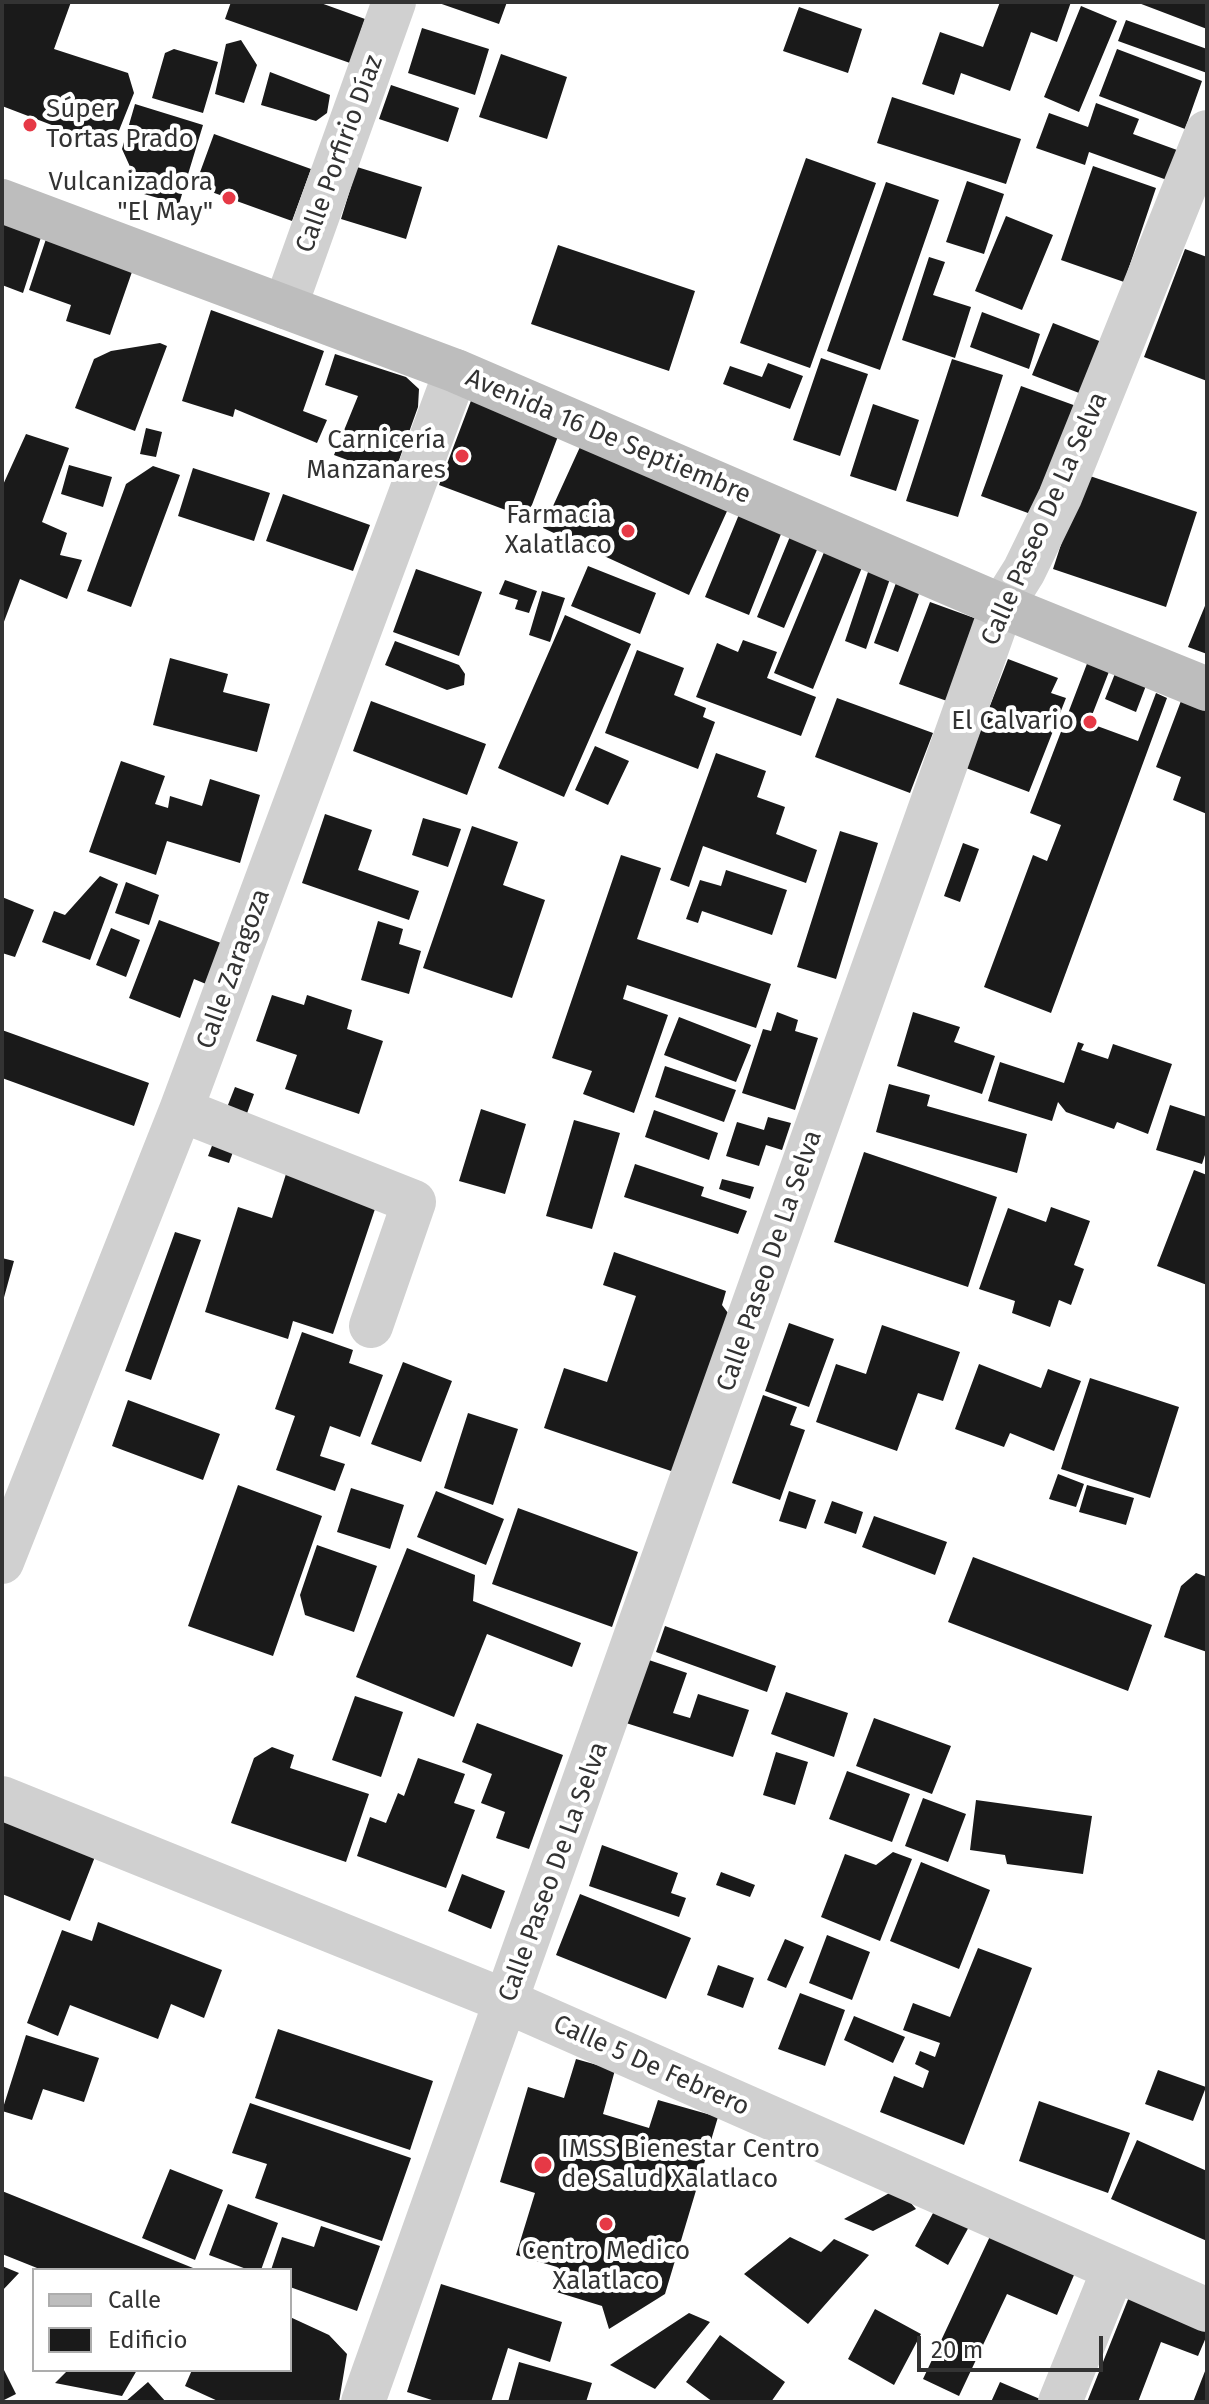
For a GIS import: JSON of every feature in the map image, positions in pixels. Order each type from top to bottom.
[{"type":"main road","name":"Avenida 16 De Septiembre","points":[[2,201],[456,371],[1002,606],[1207,689]]},
{"type":"street","name":"Calle Porfirio Díaz","points":[[285,307],[394,2]]},
{"type":"street","name":"Calle Paseo De La Selva","points":[[363,2402],[508,2002],[1002,606],[1024,571],[1060,497],[1207,132]]},
{"type":"street","name":"Calle Zaragoza","points":[[2,1562],[181,1110],[456,371]]},
{"type":"street","points":[[181,1110],[414,1202],[371,1326]]},
{"type":"street","name":"Calle 5 De Febrero","points":[[2,1798],[508,2002],[1207,2310]]},
{"type":"street","points":[[1060,2402],[1113,2271]]},
{"type":"building","points":[[2,2],[71,2],[54,49],[128,73],[134,93],[112,148],[2,106]]},
{"type":"building","points":[[231,2],[318,2],[365,19],[350,63],[225,19]]},
{"type":"building","points":[[436,2],[507,2],[499,24]]},
{"type":"building","points":[[1000,2],[1071,2],[1057,42],[1031,32],[1010,91],[961,73],[954,95],[922,84],[940,32],[983,47]]},
{"type":"building","points":[[1136,2],[1207,2],[1207,29]]},
{"type":"building","points":[[1081,6],[1117,21],[1079,112],[1044,97]]},
{"type":"building","points":[[799,7],[862,29],[848,73],[783,51]]},
{"type":"building","points":[[1126,20],[1207,49],[1207,73],[1118,41]]},
{"type":"building","points":[[422,28],[489,49],[475,95],[408,73]]},
{"type":"building","points":[[241,40],[257,65],[244,103],[215,94],[226,44]]},
{"type":"building","points":[[174,49],[218,62],[203,113],[152,98],[165,53]]},
{"type":"building","points":[[1117,49],[1202,81],[1185,129],[1099,96]]},
{"type":"building","points":[[501,54],[567,77],[547,139],[479,117]]},
{"type":"building","points":[[270,72],[330,95],[327,113],[316,121],[261,105]]},
{"type":"building","points":[[391,85],[459,108],[448,142],[379,119]]},
{"type":"building","points":[[892,97],[1021,139],[1006,184],[877,143]]},
{"type":"building","points":[[1096,103],[1139,119],[1133,134],[1177,150],[1167,180],[1089,152],[1085,165],[1036,148],[1049,113],[1088,127]]},
{"type":"building","points":[[135,104],[203,125],[179,204],[137,192],[143,174],[132,171],[122,149]]},
{"type":"building","points":[[214,134],[311,169],[292,221],[195,186]]},
{"type":"building","points":[[806,158],[876,183],[810,368],[740,343]]},
{"type":"building","points":[[1093,166],[1156,188],[1124,282],[1061,260]]},
{"type":"building","points":[[357,167],[422,187],[406,239],[341,219]]},
{"type":"building","points":[[967,181],[1004,194],[984,254],[946,242]]},
{"type":"building","points":[[886,182],[939,200],[880,370],[827,351]]},
{"type":"building","points":[[2,214],[44,228],[23,293],[2,285]]},
{"type":"building","points":[[1006,216],[1053,235],[1022,310],[975,291]]},
{"type":"building","points":[[46,239],[133,269],[110,335],[66,321],[71,305],[29,290]]},
{"type":"building","points":[[558,245],[695,291],[669,371],[531,324]]},
{"type":"building","points":[[1185,249],[1207,257],[1207,381],[1144,357]]},
{"type":"building","points":[[929,257],[945,262],[933,295],[971,307],[955,358],[902,340]]},
{"type":"building","points":[[211,310],[324,351],[303,411],[327,420],[317,443],[235,409],[233,417],[182,401]]},
{"type":"building","points":[[982,312],[1040,334],[1029,369],[970,347]]},
{"type":"building","points":[[1053,323],[1107,344],[1087,396],[1032,375]]},
{"type":"building","points":[[160,343],[167,346],[135,431],[75,408],[94,359],[111,351]]},
{"type":"building","points":[[335,354],[406,377],[419,389],[418,407],[393,477],[334,455],[358,396],[325,385]]},
{"type":"building","points":[[821,358],[868,374],[840,456],[793,440]]},
{"type":"building","points":[[952,359],[1003,375],[958,517],[906,501]]},
{"type":"building","points":[[768,363],[803,376],[790,409],[723,384],[730,366],[762,377]]},
{"type":"building","points":[[1021,386],[1079,407],[1039,517],[981,496]]},
{"type":"building","points":[[472,398],[560,431],[527,518],[439,485]]},
{"type":"building","points":[[873,404],[919,420],[896,491],[850,476]]},
{"type":"building","points":[[146,428],[162,432],[156,457],[140,454]]},
{"type":"building","points":[[26,434],[69,448],[42,522],[67,533],[60,555],[82,560],[67,599],[20,579],[2,627],[2,487]]},
{"type":"building","points":[[585,436],[728,509],[689,595],[543,528]]},
{"type":"building","points":[[69,465],[112,477],[103,507],[61,494]]},
{"type":"building","points":[[153,466],[180,475],[131,607],[87,591],[126,484]]},
{"type":"building","points":[[193,468],[270,493],[254,541],[178,516]]},
{"type":"building","points":[[1084,474],[1197,512],[1166,607],[1053,569]]},
{"type":"building","points":[[283,494],[370,525],[353,571],[266,541]]},
{"type":"building","points":[[740,512],[783,529],[749,615],[705,597]]},
{"type":"building","points":[[791,534],[819,545],[784,628],[757,617]]},
{"type":"building","points":[[827,545],[865,560],[813,689],[774,673]]},
{"type":"building","points":[[871,563],[893,570],[866,649],[845,641]]},
{"type":"building","points":[[588,566],[656,593],[640,634],[571,606]]},
{"type":"building","points":[[416,569],[482,592],[459,656],[393,632]]},
{"type":"building","points":[[900,572],[924,580],[898,652],[874,643]]},
{"type":"building","points":[[505,580],[537,591],[529,613],[515,609],[518,600],[499,594]]},
{"type":"building","points":[[542,591],[565,598],[550,642],[529,635]]},
{"type":"building","points":[[1207,601],[1207,654],[1188,647]]},
{"type":"building","points":[[930,602],[977,619],[947,701],[899,684]]},
{"type":"building","points":[[565,615],[631,644],[564,797],[498,768]]},
{"type":"building","points":[[743,640],[777,652],[767,678],[816,697],[801,736],[696,697],[717,643],[738,652]]},
{"type":"building","points":[[395,641],[459,665],[465,674],[464,685],[447,690],[385,665]]},
{"type":"building","points":[[637,650],[684,668],[674,695],[706,708],[703,717],[715,722],[698,769],[605,733]]},
{"type":"building","points":[[170,658],[228,674],[223,692],[270,704],[257,752],[153,725]]},
{"type":"building","points":[[1008,659],[1058,678],[1051,693],[1066,698],[1029,792],[966,768]]},
{"type":"building","points":[[1088,661],[1110,669],[1089,723],[1138,741],[1156,693],[1167,698],[1051,1013],[984,987],[1033,855],[1047,861],[1061,825],[1030,813]]},
{"type":"building","points":[[1116,671],[1147,683],[1136,712],[1105,699]]},
{"type":"building","points":[[1184,693],[1207,702],[1207,814],[1173,800],[1181,777],[1156,767]]},
{"type":"building","points":[[837,698],[933,733],[910,793],[815,757]]},
{"type":"building","points":[[371,701],[486,744],[467,795],[353,751]]},
{"type":"building","points":[[595,746],[629,761],[608,805],[575,790]]},
{"type":"building","points":[[716,753],[766,771],[757,797],[785,807],[776,834],[817,850],[806,883],[703,846],[689,887],[670,880]]},
{"type":"building","points":[[121,761],[165,776],[155,804],[168,808],[170,796],[202,806],[210,779],[260,795],[240,863],[167,841],[156,875],[89,852]]},
{"type":"building","points":[[325,814],[372,830],[358,870],[419,891],[409,920],[302,883]]},
{"type":"building","points":[[423,818],[461,829],[448,867],[412,855]]},
{"type":"building","points":[[472,826],[518,842],[503,885],[545,900],[512,998],[423,968]]},
{"type":"building","points":[[840,831],[878,843],[836,979],[797,967]]},
{"type":"building","points":[[963,843],[979,849],[960,902],[944,896]]},
{"type":"building","points":[[621,855],[661,868],[637,939],[771,984],[756,1028],[627,985],[623,999],[668,1015],[634,1113],[583,1094],[592,1071],[552,1058]]},
{"type":"building","points":[[726,870],[787,890],[772,935],[702,911],[698,923],[686,919],[700,880],[721,886]]},
{"type":"building","points":[[100,876],[118,884],[90,960],[42,942],[54,911],[65,915]]},
{"type":"building","points":[[126,882],[159,895],[149,925],[115,913]]},
{"type":"building","points":[[2,897],[34,910],[15,957],[2,953]]},
{"type":"building","points":[[159,920],[221,943],[206,984],[194,979],[180,1018],[129,998]]},
{"type":"building","points":[[378,921],[403,929],[399,944],[421,951],[409,994],[361,980]]},
{"type":"building","points":[[111,928],[140,940],[126,977],[96,965]]},
{"type":"building","points":[[272,995],[304,1005],[307,995],[352,1010],[347,1029],[383,1041],[359,1114],[285,1089],[297,1055],[256,1041]]},
{"type":"building","points":[[777,1012],[798,1020],[795,1031],[818,1038],[795,1110],[742,1093],[763,1029],[771,1031]]},
{"type":"building","points":[[913,1012],[960,1027],[954,1042],[995,1056],[982,1094],[897,1066]]},
{"type":"building","points":[[679,1017],[751,1045],[736,1082],[664,1055]]},
{"type":"building","points":[[2,1030],[149,1083],[134,1126],[2,1078]]},
{"type":"building","points":[[1078,1042],[1084,1044],[1081,1050],[1108,1059],[1113,1044],[1172,1064],[1148,1134],[1117,1122],[1114,1129],[1066,1112],[1058,1102],[1052,1121],[988,1101],[1000,1062],[1064,1083]]},
{"type":"building","points":[[665,1066],[736,1090],[724,1122],[655,1097]]},
{"type":"building","points":[[889,1084],[930,1095],[927,1106],[1027,1134],[1017,1173],[876,1132]]},
{"type":"building","points":[[235,1087],[254,1094],[229,1163],[208,1156]]},
{"type":"building","points":[[1170,1105],[1207,1117],[1207,1149],[1202,1164],[1156,1150]]},
{"type":"building","points":[[481,1109],[526,1124],[505,1194],[459,1181]]},
{"type":"building","points":[[654,1110],[718,1133],[709,1160],[645,1137]]},
{"type":"building","points":[[768,1117],[791,1123],[782,1150],[766,1145],[759,1166],[726,1156],[737,1122],[764,1130]]},
{"type":"building","points":[[574,1120],[620,1133],[592,1229],[546,1216]]},
{"type":"building","points":[[864,1152],[997,1197],[968,1287],[834,1242]]},
{"type":"building","points":[[635,1164],[704,1187],[701,1196],[747,1211],[738,1234],[624,1197]]},
{"type":"building","points":[[1194,1170],[1207,1175],[1207,1285],[1157,1266]]},
{"type":"building","points":[[286,1174],[377,1203],[333,1334],[293,1321],[288,1339],[205,1312],[238,1207],[272,1218]]},
{"type":"building","points":[[722,1179],[754,1187],[750,1199],[719,1189]]},
{"type":"building","points":[[1051,1207],[1090,1221],[1074,1265],[1084,1269],[1071,1305],[1059,1300],[1050,1327],[1012,1313],[1015,1301],[979,1289],[1008,1208],[1046,1222]]},
{"type":"building","points":[[175,1232],[201,1240],[151,1380],[125,1371]]},
{"type":"building","points":[[614,1252],[726,1291],[722,1305],[728,1313],[674,1472],[544,1428],[564,1368],[607,1382],[636,1296],[603,1285]]},
{"type":"building","points":[[2,1258],[14,1261],[3,1301],[2,1301]]},
{"type":"building","points":[[789,1323],[834,1339],[809,1407],[765,1391]]},
{"type":"building","points":[[882,1325],[960,1352],[943,1401],[918,1393],[897,1451],[816,1422],[836,1364],[866,1374]]},
{"type":"building","points":[[302,1332],[353,1350],[349,1363],[383,1375],[360,1437],[330,1426],[320,1456],[345,1464],[335,1491],[276,1470],[295,1416],[275,1409]]},
{"type":"building","points":[[403,1362],[452,1381],[421,1462],[371,1444]]},
{"type":"building","points":[[979,1364],[1041,1388],[1048,1369],[1081,1381],[1054,1451],[1010,1433],[1004,1447],[955,1429]]},
{"type":"building","points":[[1090,1378],[1179,1407],[1150,1498],[1061,1469]]},
{"type":"building","points":[[763,1395],[797,1407],[790,1425],[805,1430],[780,1500],[732,1483]]},
{"type":"building","points":[[128,1400],[220,1434],[203,1480],[112,1446]]},
{"type":"building","points":[[468,1413],[518,1429],[493,1505],[444,1488]]},
{"type":"building","points":[[1058,1474],[1084,1484],[1076,1507],[1049,1499]]},
{"type":"building","points":[[238,1485],[322,1516],[273,1656],[188,1626]]},
{"type":"building","points":[[1087,1485],[1134,1498],[1126,1525],[1079,1512]]},
{"type":"building","points":[[351,1488],[404,1505],[390,1549],[337,1532]]},
{"type":"building","points":[[436,1491],[504,1519],[486,1565],[417,1537]]},
{"type":"building","points":[[789,1491],[816,1500],[806,1529],[779,1521]]},
{"type":"building","points":[[832,1501],[863,1512],[856,1534],[824,1523]]},
{"type":"building","points":[[518,1508],[638,1552],[612,1627],[492,1584]]},
{"type":"building","points":[[874,1516],[947,1542],[935,1575],[862,1547]]},
{"type":"building","points":[[317,1545],[377,1566],[354,1632],[305,1615],[300,1595]]},
{"type":"building","points":[[407,1548],[475,1575],[473,1601],[581,1643],[572,1667],[487,1634],[454,1717],[356,1677]]},
{"type":"building","points":[[973,1557],[1152,1625],[1128,1691],[948,1622]]},
{"type":"building","points":[[1196,1573],[1207,1577],[1207,1652],[1164,1637],[1181,1586]]},
{"type":"building","points":[[665,1626],[776,1666],[767,1692],[656,1652]]},
{"type":"building","points":[[646,1659],[687,1673],[673,1713],[690,1718],[698,1694],[749,1710],[733,1757],[626,1723]]},
{"type":"building","points":[[786,1692],[848,1713],[834,1757],[771,1734]]},
{"type":"building","points":[[355,1696],[403,1712],[381,1777],[332,1760]]},
{"type":"building","points":[[874,1718],[951,1746],[932,1794],[856,1766]]},
{"type":"building","points":[[477,1723],[563,1755],[529,1849],[496,1838],[505,1812],[481,1803],[492,1774],[462,1762]]},
{"type":"building","points":[[272,1747],[294,1755],[290,1768],[369,1794],[346,1862],[231,1823],[254,1758]]},
{"type":"building","points":[[776,1752],[808,1762],[795,1805],[763,1795]]},
{"type":"building","points":[[418,1758],[465,1774],[454,1803],[475,1810],[446,1888],[357,1856],[370,1817],[386,1823],[398,1793],[404,1796]]},
{"type":"building","points":[[847,1771],[910,1794],[892,1842],[829,1819]]},
{"type":"building","points":[[923,1798],[966,1814],[948,1862],[905,1846]]},
{"type":"building","points":[[976,1800],[1092,1816],[1083,1874],[1007,1864],[1005,1855],[970,1850]]},
{"type":"building","points":[[2,1811],[98,1849],[70,1921],[2,1894]]},
{"type":"building","points":[[602,1845],[678,1873],[671,1893],[686,1898],[679,1917],[589,1886]]},
{"type":"building","points":[[893,1852],[912,1859],[880,1941],[821,1917],[845,1854],[876,1865]]},
{"type":"building","points":[[921,1862],[990,1890],[959,1969],[890,1941]]},
{"type":"building","points":[[721,1872],[755,1885],[750,1897],[716,1885]]},
{"type":"building","points":[[462,1874],[505,1891],[491,1929],[448,1911]]},
{"type":"building","points":[[580,1894],[691,1938],[666,1999],[556,1955]]},
{"type":"building","points":[[98,1922],[222,1970],[204,2018],[171,2004],[158,2039],[70,2005],[58,2036],[27,2023],[62,1930],[92,1941]]},
{"type":"building","points":[[827,1935],[870,1952],[852,2000],[809,1983]]},
{"type":"building","points":[[785,1939],[804,1947],[786,1988],[767,1980]]},
{"type":"building","points":[[978,1948],[1032,1968],[964,2145],[880,2112],[894,2076],[923,2088],[929,2071],[915,2064],[920,2051],[935,2057],[940,2043],[903,2030],[913,2003],[950,2017]]},
{"type":"building","points":[[718,1965],[754,1978],[743,2008],[707,1995]]},
{"type":"building","points":[[800,1993],[845,2010],[825,2066],[778,2049]]},
{"type":"building","points":[[854,2016],[905,2037],[893,2063],[844,2040]]},
{"type":"building","points":[[278,2029],[433,2081],[410,2150],[255,2098]]},
{"type":"building","points":[[26,2035],[99,2058],[84,2102],[43,2089],[32,2120],[2,2111]]},
{"type":"building","name":"Centro Medico Xalatlaco","points":[[576,2059],[615,2070],[603,2114],[649,2128],[658,2100],[718,2117],[665,2294],[609,2329],[602,2306],[550,2290],[557,2267],[516,2255],[535,2193],[500,2182],[528,2087],[564,2098]]},
{"type":"building","points":[[1158,2070],[1206,2087],[1193,2121],[1145,2104]]},
{"type":"building","points":[[1039,2101],[1130,2133],[1108,2193],[1019,2161]]},
{"type":"building","points":[[250,2103],[411,2158],[382,2241],[255,2198],[267,2164],[232,2153]]},
{"type":"building","points":[[1137,2140],[1207,2171],[1207,2241],[1111,2199]]},
{"type":"building","points":[[170,2169],[223,2190],[195,2260],[142,2238]]},
{"type":"building","points":[[898,2188],[916,2209],[873,2231],[844,2219]]},
{"type":"building","points":[[2,2191],[193,2268],[37,2268],[2,2254]]},
{"type":"building","points":[[228,2204],[278,2223],[262,2268],[244,2268],[209,2255]]},
{"type":"building","points":[[938,2204],[971,2223],[948,2265],[915,2246]]},
{"type":"building","points":[[321,2226],[380,2246],[357,2311],[292,2288],[292,2268],[272,2268],[282,2237],[314,2247]]},
{"type":"building","points":[[992,2232],[1077,2268],[1057,2315],[1007,2294],[959,2396],[923,2379]]},
{"type":"building","points":[[790,2237],[821,2252],[834,2239],[869,2255],[808,2324],[744,2274]]},
{"type":"building","points":[[2,2266],[19,2273],[2,2291]]},
{"type":"building","points":[[441,2284],[562,2322],[550,2362],[508,2348],[491,2402],[438,2402],[407,2392]]},
{"type":"building","points":[[1131,2292],[1207,2324],[1207,2335],[1198,2356],[1161,2342],[1138,2402],[1087,2402]]},
{"type":"building","points":[[875,2309],[921,2334],[894,2385],[848,2359]]},
{"type":"building","points":[[689,2313],[710,2322],[655,2389],[610,2365]]},
{"type":"building","points":[[292,2318],[329,2335],[347,2354],[339,2402],[220,2402],[185,2386],[191,2372],[292,2372]]},
{"type":"building","points":[[720,2335],[785,2382],[771,2402],[713,2402],[686,2382]]},
{"type":"building","points":[[519,2362],[592,2383],[586,2402],[508,2402]]},
{"type":"building","points":[[2,2366],[16,2394],[2,2401]]},
{"type":"building","points":[[1207,2366],[1207,2402],[1193,2402]]},
{"type":"building","points":[[66,2372],[136,2372],[122,2396],[55,2383]]},
{"type":"building","points":[[148,2382],[166,2402],[125,2402]]},
{"type":"building","points":[[1000,2382],[1047,2402],[991,2402]]},
{"type":"place","name":"Súper Tortas Prado","points":[[30,125]]},
{"type":"place","name":"Vulcanizadora \"El May\"","points":[[229,198]]},
{"type":"place","name":"Carnicería Manzanares","points":[[462,456]]},
{"type":"place","name":"Farmacia Xalatlaco","points":[[628,531]]},
{"type":"place","name":"El Calvario","points":[[1090,722]]},
{"type":"place","name":"IMSS Bienestar Centro de Salud Xalatlaco","points":[[543,2165]]},
{"type":"place","name":"Centro Medico Xalatlaco","points":[[606,2224]]}]
